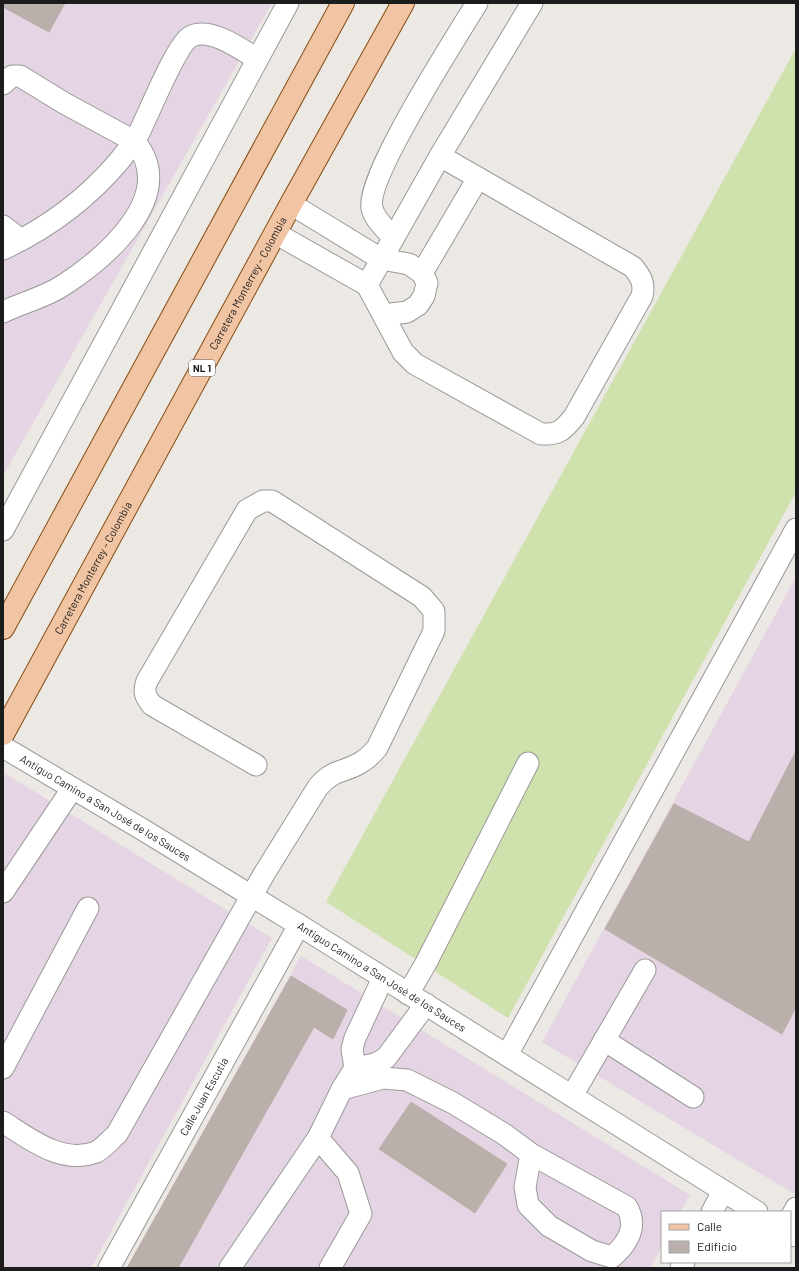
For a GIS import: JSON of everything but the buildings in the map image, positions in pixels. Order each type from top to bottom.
[{"type":"main road","points":[[3,628],[343,3]]},
{"type":"main road","name":"Carretera Monterrey - Colombia","points":[[3,734],[275,233],[403,3]]},
{"type":"street","points":[[3,530],[288,3]]},
{"type":"street","points":[[393,238],[377,220],[372,208],[372,194],[377,179],[396,141],[477,3]]},
{"type":"street","points":[[367,284],[440,156],[532,3]]},
{"type":"street","points":[[3,249],[42,229],[81,199],[111,170],[134,141],[178,52],[189,38],[196,35],[208,35],[220,38],[257,58]]},
{"type":"street","points":[[3,84],[12,76],[20,76],[64,103],[134,141],[143,151],[150,174],[146,196],[138,216],[128,230],[88,267],[61,287],[3,312]]},
{"type":"street","points":[[275,233],[367,284],[403,352],[415,364],[541,434],[554,435],[564,429],[574,417],[642,296],[644,286],[642,278],[633,267],[440,156]]},
{"type":"street","points":[[422,273],[478,178]]},
{"type":"street","points":[[291,204],[381,259],[409,264],[422,273],[427,283],[424,296],[418,305],[407,312],[384,315]]},
{"type":"street","points":[[3,226],[22,240]]},
{"type":"street","points":[[3,1122],[46,1148],[76,1157],[97,1152],[117,1134],[264,874],[322,782],[339,771],[359,764],[377,748],[434,631],[434,612],[422,597],[272,501],[263,501],[247,510],[147,681],[144,689],[146,697],[152,705],[256,765]]},
{"type":"street","points":[[507,1055],[796,529]]},
{"type":"street","name":"Antiguo Camino a San José de los Sauces","points":[[3,748],[140,828],[299,925],[755,1211]]},
{"type":"street","points":[[408,994],[430,956],[528,763]]},
{"type":"street","points":[[3,892],[72,789]]},
{"type":"street","points":[[3,1068],[88,908]]},
{"type":"street","name":"Calle Juan Escutia","points":[[109,1268],[299,925]]},
{"type":"street","points":[[572,1096],[645,970]]},
{"type":"street","points":[[230,1268],[318,1138],[342,1089],[355,1068],[352,1049],[355,1038],[384,978]]},
{"type":"street","points":[[355,1068],[375,1064],[386,1058],[426,1004]]},
{"type":"street","points":[[604,1040],[693,1097]]},
{"type":"street","points":[[342,1089],[383,1078],[407,1080],[452,1103],[504,1134],[531,1154],[627,1207],[632,1217],[631,1234],[621,1249],[612,1257],[592,1251],[549,1226],[528,1205],[525,1187],[531,1154]]},
{"type":"street","points":[[318,1138],[348,1173],[361,1214],[330,1268]]},
{"type":"street","points":[[713,1211],[724,1192]]},
{"type":"street","points":[[791,1217],[796,1208]]},
{"type":"shaded area","points":[[3,3],[272,3],[3,476]]},
{"type":"shaded area","points":[[796,577],[796,1195],[542,1042]]},
{"type":"shaded area","points":[[6,774],[272,938],[91,1268],[3,1268],[3,779]]},
{"type":"shaded area","points":[[301,956],[690,1195],[681,1211],[661,1211],[661,1248],[650,1268],[127,1268]]},
{"type":"green space","points":[[796,48],[796,492],[508,1018],[326,902]]}]
